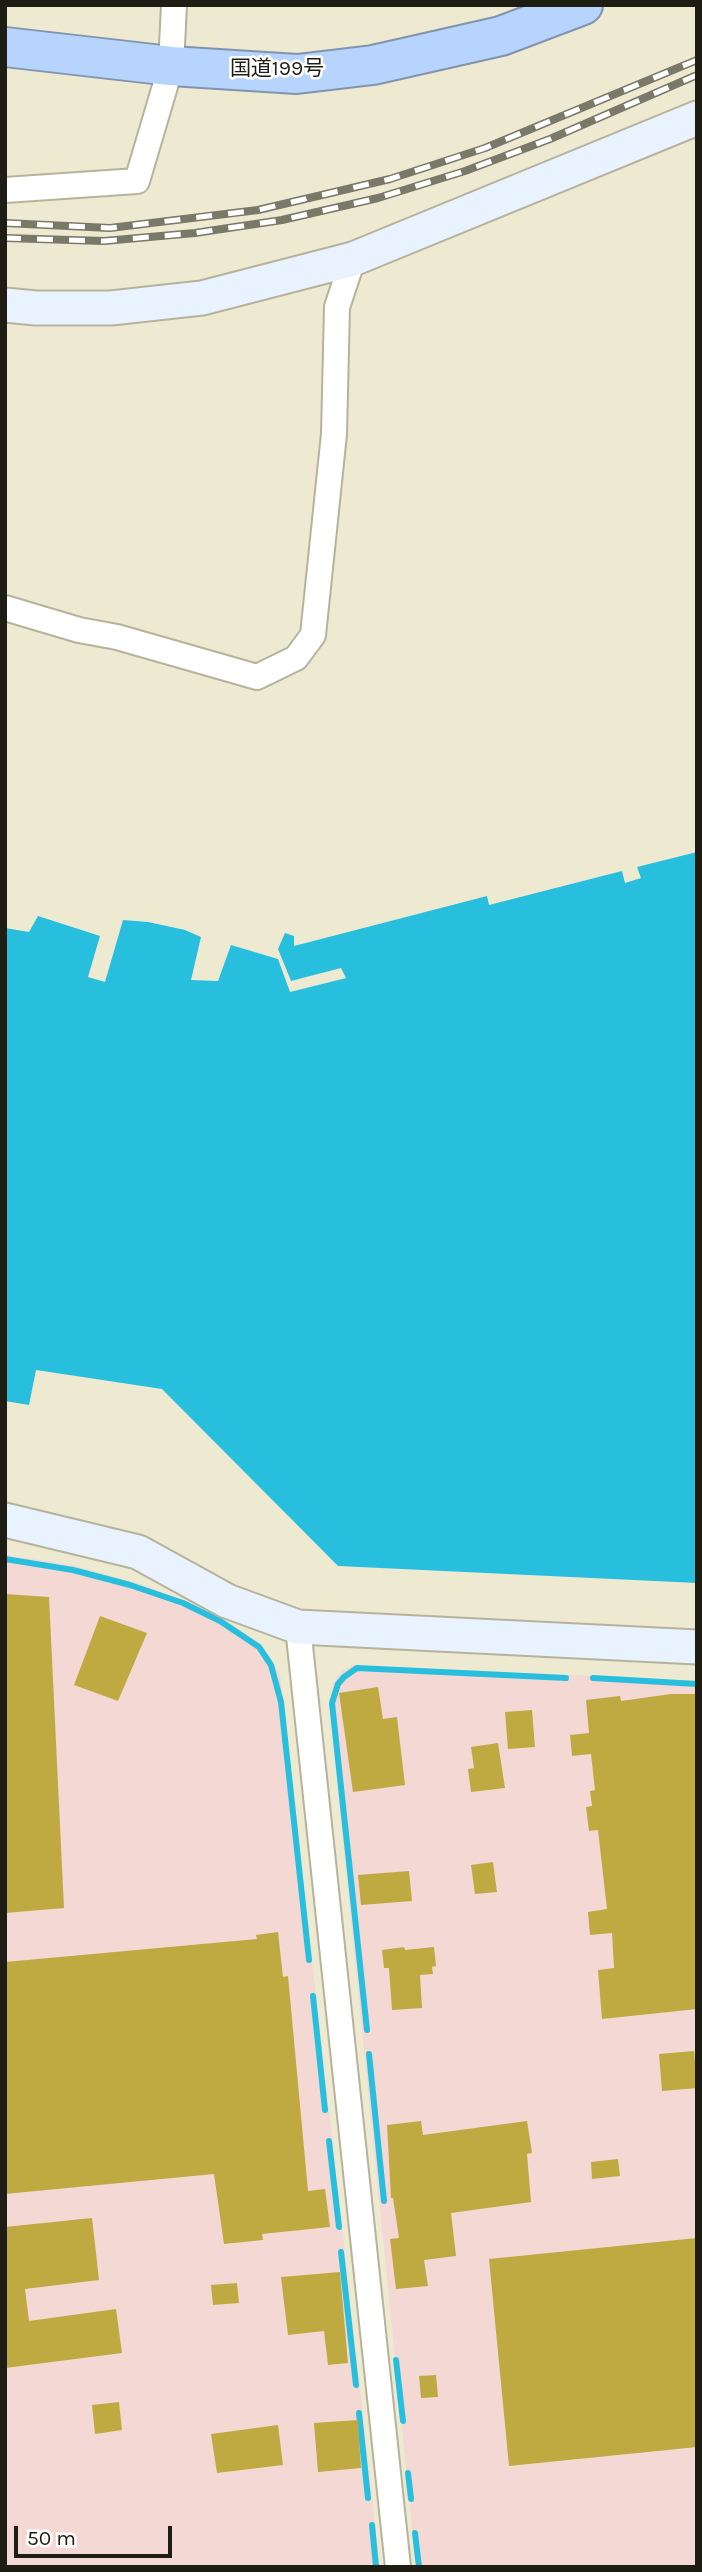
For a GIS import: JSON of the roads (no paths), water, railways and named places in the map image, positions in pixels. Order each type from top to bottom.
[{"type":"highway","name":"国道199号","points":[[5,47],[172,56],[297,48],[369,40],[494,12],[511,5]]},
{"type":"highway","name":"国道199号","points":[[5,26],[172,56],[297,74],[373,65],[501,36],[578,6]]},
{"type":"street","points":[[5,190],[136,181],[172,56],[174,5]]},
{"type":"street","points":[[5,304],[36,308],[111,308],[202,298],[353,259],[697,118]]},
{"type":"street","points":[[5,608],[257,677],[296,658],[313,635],[334,435],[337,307],[353,259]]},
{"type":"street","points":[[5,1520],[138,1552],[227,1601],[298,1627],[697,1647]]},
{"type":"street","points":[[298,1627],[398,2567]]},
{"type":"water","points":[[697,852],[697,1583],[338,1566],[162,1389],[36,1370],[29,1405],[5,1401],[5,928],[29,932],[38,916],[100,936],[88,977],[105,982],[123,920],[185,930],[201,937],[191,980],[218,981],[231,945],[278,959],[290,992],[346,978],[341,968],[291,981],[278,949],[285,933],[294,936],[294,946],[487,896],[489,905],[622,871],[625,883],[641,878],[637,867]]},
{"type":"waterway","points":[[5,1559],[73,1570],[183,1603],[220,1621],[259,1647],[271,1665],[281,1702],[309,1960]]},
{"type":"waterway","points":[[367,2030],[332,1703],[338,1684],[357,1668],[566,1678]]},
{"type":"waterway","points":[[593,1678],[697,1684]]},
{"type":"waterway","points":[[313,1996],[325,2110]]},
{"type":"waterway","points":[[369,2054],[384,2201]]},
{"type":"waterway","points":[[329,2141],[339,2227]]},
{"type":"waterway","points":[[341,2252],[356,2385]]},
{"type":"waterway","points":[[396,2360],[403,2421]]},
{"type":"waterway","points":[[359,2413],[368,2498]]},
{"type":"waterway","points":[[408,2473],[411,2499]]},
{"type":"waterway","points":[[372,2525],[376,2567]]},
{"type":"waterway","points":[[415,2533],[419,2567]]},
{"type":"railway","points":[[5,223],[110,228],[258,210],[390,179],[485,148],[697,60]]},
{"type":"railway","points":[[5,238],[104,241],[195,233],[282,220],[378,198],[465,171],[550,139],[697,75]]}]
